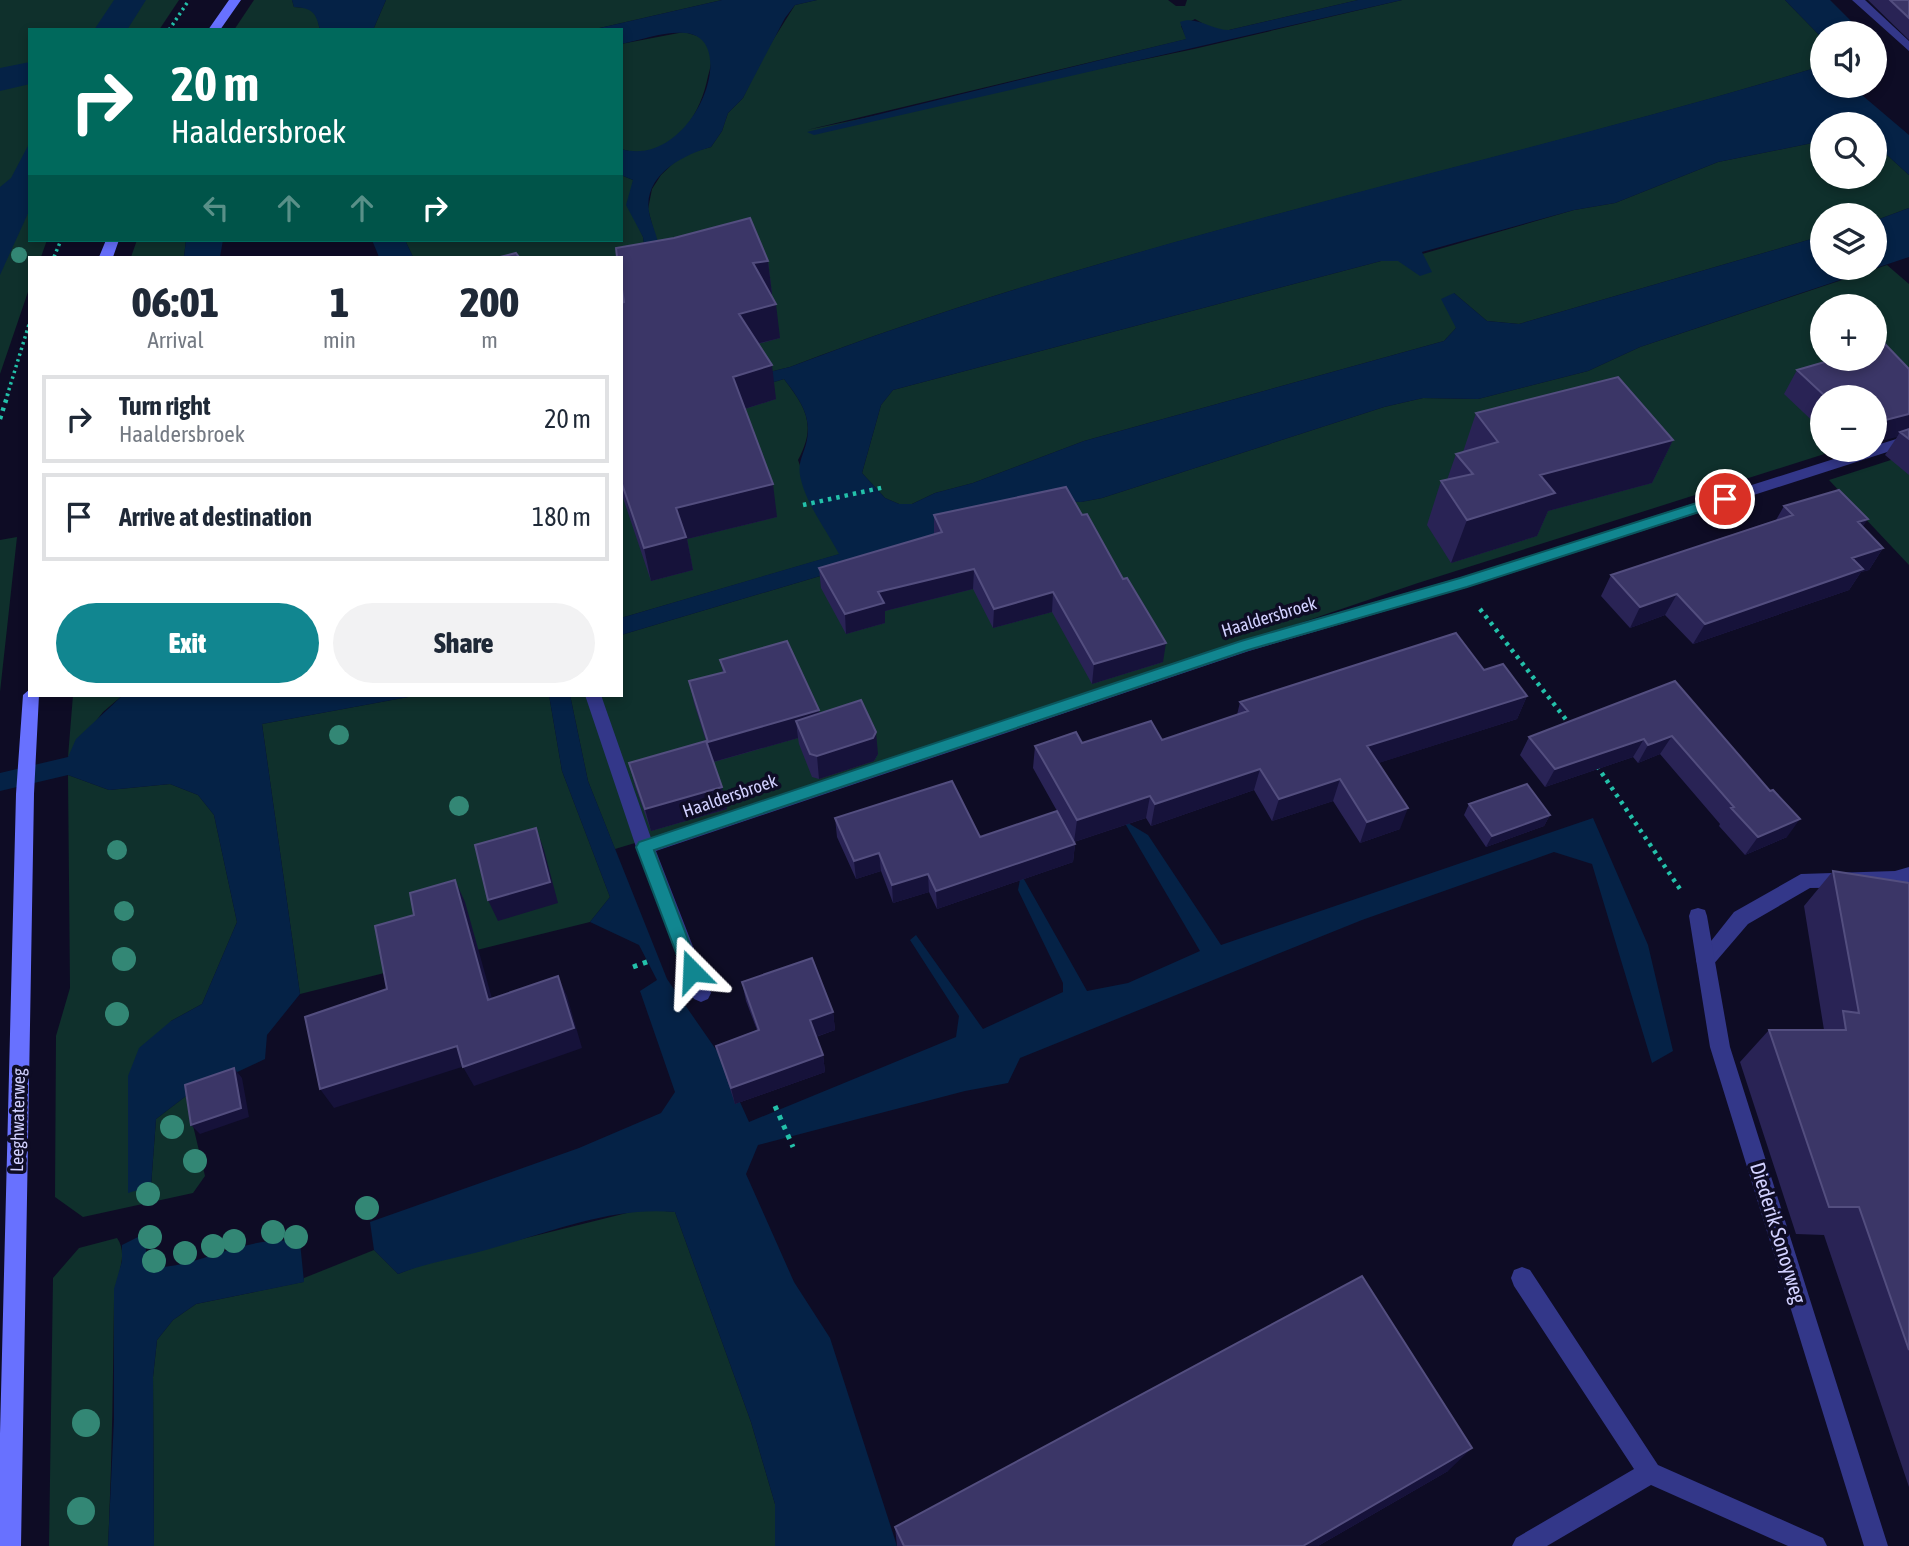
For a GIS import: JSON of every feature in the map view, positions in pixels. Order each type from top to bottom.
[{"type":"main road","points":[[215,28],[234,0]]},
{"type":"main road","name":"Leeghwaterweg","points":[[9,1546],[26,794],[31,697]]},
{"type":"street","points":[[1858,0],[1909,47]]},
{"type":"street","name":"Haaldersbroek","points":[[645,847],[1246,645],[1462,583],[1909,440]]},
{"type":"street","points":[[594,697],[645,847],[701,993]]},
{"type":"street","points":[[1705,960],[1741,918],[1807,880],[1895,880],[1909,875]]},
{"type":"street","name":"Diederik Sonoyweg","points":[[1698,916],[1720,1047],[1876,1546]]},
{"type":"street","points":[[1522,1278],[1650,1473],[1815,1546]]},
{"type":"street","points":[[1524,1546],[1650,1473]]},
{"type":"path","points":[[170,28],[189,0]]},
{"type":"path","points":[[0,419],[28,328]]},
{"type":"path","points":[[803,505],[885,487]]},
{"type":"path","points":[[1462,583],[1575,732]]},
{"type":"path","points":[[1591,755],[1698,916]]},
{"type":"path","points":[[775,1105],[793,1147]]},
{"type":"green space","points":[[0,0],[179,0],[160,28],[28,28],[28,242],[46,242],[41,256],[28,256],[28,292],[0,374]]},
{"type":"green space","points":[[254,0],[292,0],[294,7],[309,8],[316,13],[320,28],[235,28]]},
{"type":"green space","points":[[386,0],[722,0],[600,28],[374,28]]},
{"type":"green space","points":[[817,0],[1168,0],[1176,6],[1185,6],[1187,0],[1358,0],[1229,30],[1214,30],[1195,19],[1181,26],[1187,39],[807,130],[1194,49],[1402,0],[1785,0],[1810,26],[1810,70],[1693,104],[1173,243],[1044,281],[916,322],[790,367],[757,375],[659,250],[648,209],[652,189],[661,175],[682,155],[711,147],[722,131],[728,113],[743,98],[763,56],[795,5]]},
{"type":"green space","points":[[684,32],[703,39],[711,52],[704,92],[690,122],[668,144],[654,150],[638,152],[623,149],[623,44]]},
{"type":"green space","points":[[1810,143],[1810,189],[1887,189],[1887,155],[1909,175],[1909,208],[1887,216],[1887,203],[1810,203],[1810,239],[1519,324],[1487,321],[1454,293],[1456,328],[1444,341],[1084,441],[973,483],[935,493],[912,504],[899,504],[885,498],[862,473],[881,405],[893,390],[1381,261],[1398,261],[1574,210],[1615,203],[1718,162]]},
{"type":"green space","points":[[623,176],[633,180],[631,210],[643,237],[653,304],[623,319],[623,256],[413,256],[406,242],[623,242]]},
{"type":"green space","points":[[136,242],[186,242],[184,256],[131,256]]},
{"type":"green space","points":[[1887,265],[1909,284],[1909,425],[1887,407],[1887,385],[1810,385],[1810,459],[1418,583],[791,796],[615,849],[588,781],[570,697],[623,697],[623,634],[847,568],[1039,500],[1081,502],[1102,498],[1384,407],[1423,398],[1478,399],[1588,371],[1640,347],[1842,280],[1887,280]]},
{"type":"green space","points":[[784,379],[803,408],[808,427],[804,448],[798,460],[819,518],[840,554],[623,617],[623,427]]},
{"type":"green space","points":[[1894,459],[1909,473],[1909,565],[1829,480]]},
{"type":"green space","points":[[17,537],[0,692],[0,540]]},
{"type":"green space","points":[[73,697],[121,697],[103,712],[68,757]]},
{"type":"green space","points":[[408,697],[549,697],[562,771],[610,897],[590,922],[300,994],[262,724]]},
{"type":"green space","points":[[68,775],[109,790],[170,784],[198,795],[214,815],[237,922],[202,1004],[171,1021],[128,1192],[151,1186],[156,1119],[186,1096],[205,1176],[193,1193],[83,1217],[55,1197],[56,1036],[70,988]]},
{"type":"green space","points":[[643,1209],[675,1212],[751,1422],[775,1504],[775,1546],[154,1546],[153,1377],[157,1340],[173,1320],[196,1304],[303,1282],[304,1278],[374,1250],[398,1274],[429,1262]]},
{"type":"green space","points":[[117,1238],[121,1245],[122,1260],[114,1300],[108,1546],[49,1546],[53,1278],[79,1248]]},
{"type":"water","points":[[114,0],[146,0],[128,28],[95,28]]},
{"type":"water","points":[[292,0],[386,0],[374,28],[319,28],[312,12],[294,7]]},
{"type":"water","points":[[722,0],[817,0],[795,5],[785,18],[743,98],[728,113],[722,131],[711,147],[677,161],[652,187],[649,212],[659,256],[653,304],[643,237],[626,205],[633,180],[623,176],[623,149],[647,150],[670,140],[688,123],[702,100],[709,77],[710,56],[702,40],[685,33],[623,44],[623,28],[600,28]]},
{"type":"water","points":[[1358,0],[1402,0],[814,135],[807,132],[1186,39],[1180,22],[1186,20],[1229,30]]},
{"type":"water","points":[[1785,0],[1830,0],[1851,21],[1810,21],[1810,26]]},
{"type":"water","points":[[28,62],[28,84],[0,91],[0,68]]},
{"type":"water","points":[[1810,69],[1810,98],[1865,98],[1882,112],[1810,112],[1810,143],[1718,162],[1615,203],[1574,210],[1422,252],[1432,272],[1420,276],[1398,261],[1381,261],[893,390],[881,405],[862,473],[885,498],[899,504],[912,504],[935,493],[973,483],[1084,441],[1444,341],[1456,328],[1441,299],[1454,293],[1487,321],[1519,324],[1810,239],[1810,280],[1840,280],[1640,347],[1588,371],[1478,399],[1423,398],[1384,407],[1102,498],[1081,502],[1039,500],[847,568],[623,634],[623,617],[839,554],[812,508],[801,480],[800,461],[806,444],[808,425],[804,409],[784,379],[623,427],[757,375],[790,367],[1044,280]]},
{"type":"water","points":[[1887,116],[1909,135],[1909,175],[1887,155]]},
{"type":"water","points":[[28,146],[28,213],[0,275],[0,187],[11,178]]},
{"type":"water","points":[[1909,208],[1909,257],[1887,264],[1887,216]]},
{"type":"water","points":[[186,242],[223,242],[220,256],[184,256]]},
{"type":"water","points":[[373,242],[406,242],[413,256],[379,256]]},
{"type":"water","points":[[121,697],[408,697],[262,724],[300,994],[267,1035],[265,1059],[186,1096],[156,1119],[151,1186],[128,1193],[128,1076],[139,1048],[171,1021],[202,1004],[237,922],[214,815],[198,795],[170,784],[109,790],[68,775],[0,791],[0,773],[68,757],[76,739]]},
{"type":"water","points":[[549,697],[570,697],[588,781],[667,979],[717,1051],[749,1122],[956,1037],[959,1016],[910,940],[916,935],[983,1029],[1063,992],[1063,983],[1018,890],[1021,874],[1087,991],[1128,983],[1200,951],[1123,820],[1148,835],[1221,945],[1593,818],[1648,945],[1673,1051],[1652,1063],[1592,864],[1554,852],[1362,920],[1020,1058],[1008,1083],[965,1091],[758,1145],[746,1174],[794,1282],[830,1338],[897,1546],[775,1546],[775,1504],[751,1422],[675,1212],[627,1213],[579,1222],[398,1274],[374,1250],[370,1222],[579,1148],[661,1113],[675,1092],[640,991],[657,980],[639,945],[590,922],[610,897],[562,771]]},
{"type":"water","points":[[144,1234],[148,1268],[187,1263],[261,1242],[300,1242],[304,1282],[196,1304],[173,1320],[157,1340],[153,1377],[154,1546],[108,1546],[114,1419],[114,1289],[122,1261],[122,1245]]},
{"type":"building","points":[[1890,0],[1909,0],[1909,18]]},
{"type":"building","points":[[750,218],[768,261],[753,263],[776,304],[739,314],[772,365],[733,377],[773,484],[676,508],[686,537],[644,548],[623,487],[623,256],[617,256],[616,248],[674,238]]},
{"type":"building","points":[[1887,346],[1909,369],[1909,414],[1887,420],[1887,385],[1813,385],[1797,370],[1810,366],[1810,371],[1887,371]]},
{"type":"building","points":[[1618,377],[1673,440],[1540,475],[1555,493],[1467,520],[1441,481],[1473,474],[1456,454],[1498,442],[1476,413]]},
{"type":"building","points":[[1909,429],[1909,439],[1900,432]]},
{"type":"building","points":[[1066,487],[1082,515],[1087,514],[1123,579],[1127,578],[1166,643],[1094,664],[1053,592],[994,609],[974,569],[878,592],[884,603],[845,614],[819,568],[942,532],[934,515]]},
{"type":"building","points":[[1839,490],[1868,519],[1858,522],[1883,548],[1852,558],[1863,569],[1705,624],[1677,594],[1640,607],[1611,575],[1793,515],[1784,506]]},
{"type":"building","points":[[1456,633],[1484,670],[1503,664],[1527,696],[1367,746],[1408,808],[1367,822],[1340,779],[1279,799],[1260,769],[1155,804],[1150,796],[1077,820],[1035,746],[1076,732],[1082,743],[1151,721],[1162,740],[1248,711],[1240,702]]},
{"type":"building","points":[[787,641],[819,710],[708,742],[689,681],[725,672],[720,660]]},
{"type":"building","points":[[1675,681],[1770,791],[1773,790],[1800,819],[1758,837],[1672,736],[1648,745],[1644,739],[1555,769],[1529,737]]},
{"type":"building","points":[[861,700],[876,732],[873,738],[817,756],[810,754],[796,721]]},
{"type":"building","points":[[706,741],[722,787],[645,809],[629,763]]},
{"type":"building","points":[[952,781],[980,837],[1057,811],[1075,844],[936,891],[928,874],[892,885],[879,853],[854,861],[835,818]]},
{"type":"building","points":[[1527,784],[1550,815],[1492,836],[1469,804]]},
{"type":"building","points":[[536,828],[550,882],[488,900],[475,845]]},
{"type":"building","points":[[1833,871],[1909,883],[1909,1350],[1859,1207],[1829,1207],[1769,1030],[1846,1030],[1843,1011],[1859,1013]]},
{"type":"building","points":[[455,880],[488,1000],[558,976],[574,1028],[463,1067],[457,1046],[320,1089],[305,1017],[387,989],[375,926],[414,915],[410,893]]},
{"type":"building","points":[[812,958],[833,1012],[810,1020],[823,1055],[731,1088],[716,1046],[759,1030],[742,982]]},
{"type":"building","points":[[234,1068],[241,1108],[191,1125],[185,1085]]},
{"type":"building","points":[[1362,1276],[1472,1448],[1303,1546],[904,1546],[895,1527]]},
{"type":"route","points":[[692,971],[645,847],[1246,645],[1462,583],[1725,499]]}]
